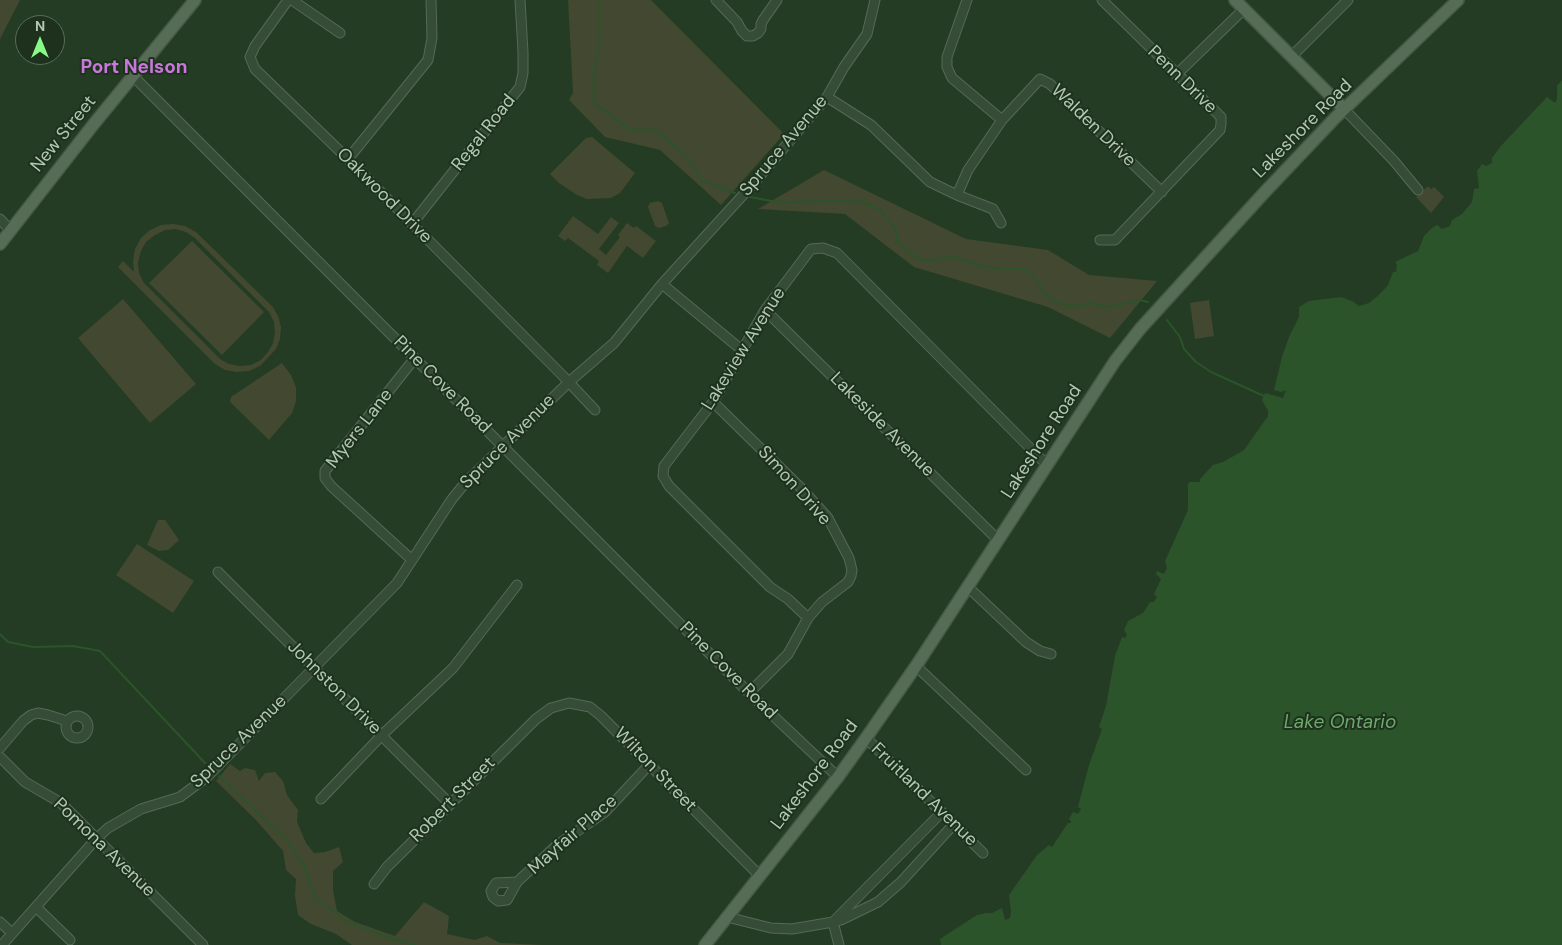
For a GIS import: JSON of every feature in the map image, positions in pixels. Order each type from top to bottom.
[{"type":"main road","name":"New Street","points":[[0,244],[195,0]]},
{"type":"main road","points":[[1235,0],[1344,109]]},
{"type":"main road","name":"Lakeshore Road","points":[[705,945],[838,777],[866,738],[916,666],[1115,362],[1140,328],[1344,109],[1375,82],[1458,0]]},
{"type":"street","name":"Oakwood Drive","points":[[288,0],[255,46],[250,57],[255,69],[348,159],[595,410]]},
{"type":"street","points":[[292,0],[340,33]]},
{"type":"street","points":[[348,159],[428,60],[432,38],[431,0]]},
{"type":"street","name":"Regal Road","points":[[412,224],[520,87],[523,73],[520,0]]},
{"type":"street","points":[[716,0],[737,22],[747,36],[753,36],[758,33],[763,20],[777,0]]},
{"type":"street","name":"Spruce Avenue","points":[[2,945],[97,838],[124,817],[141,809],[180,797],[208,776],[397,583],[411,559],[452,499],[466,482],[569,382],[614,343],[662,284],[742,197],[827,97],[844,67],[867,34],[875,0]]},
{"type":"street","points":[[967,0],[947,57],[947,67],[952,78],[1002,120]]},
{"type":"street","name":"Penn Drive","points":[[1100,240],[1116,240],[1220,130],[1221,124],[1221,117],[1176,75],[1102,0]]},
{"type":"street","points":[[1292,56],[1348,0]]},
{"type":"street","points":[[1176,75],[1244,9]]},
{"type":"street","name":"Pine Cove Road","points":[[134,76],[749,693],[838,777]]},
{"type":"street","name":"Walden Drive","points":[[957,195],[968,170],[1002,120],[1038,80],[1044,80],[1162,192]]},
{"type":"street","points":[[827,97],[870,125],[930,182],[994,209],[1001,223]]},
{"type":"street","points":[[1344,109],[1418,190]]},
{"type":"street","points":[[0,219],[10,230]]},
{"type":"street","name":"Lakeview Avenue","points":[[808,618],[788,599],[770,587],[669,486],[663,476],[664,466],[713,402],[765,310],[811,249],[823,248],[837,253],[1048,464]]},
{"type":"street","points":[[662,284],[743,351]]},
{"type":"street","name":"Lakeside Avenue","points":[[765,310],[999,539]]},
{"type":"street","name":"Myers Lane","points":[[411,559],[331,486],[325,478],[325,471],[415,358]]},
{"type":"street","name":"Simon Drive","points":[[713,402],[803,490],[828,518],[852,570],[848,582],[822,602],[808,618],[788,654],[749,693]]},
{"type":"street","name":"Johnston Drive","points":[[218,572],[450,804]]},
{"type":"street","points":[[321,799],[382,735],[453,668],[517,585]]},
{"type":"street","points":[[968,587],[1026,642],[1040,651],[1052,654]]},
{"type":"street","points":[[916,666],[1026,770]]},
{"type":"street","name":"Wilton Street","points":[[536,719],[551,708],[569,703],[590,708],[602,716],[760,876]]},
{"type":"street","points":[[0,748],[23,721],[31,715],[38,713],[67,721]]},
{"type":"street","name":"Robert Street","points":[[374,884],[387,867],[536,719]]},
{"type":"street","name":"Fruitland Avenue","points":[[866,738],[983,853]]},
{"type":"street","name":"Pomona Avenue","points":[[0,757],[25,782],[61,803],[199,943]]},
{"type":"street","name":"Mayfair Place","points":[[517,882],[557,845],[605,812],[649,765]]},
{"type":"street","points":[[727,917],[771,928],[792,929],[833,922],[842,920],[878,902],[901,882],[954,824],[942,812],[833,922]]},
{"type":"street","points":[[36,907],[70,940]]},
{"type":"street","points":[[0,922],[12,933]]},
{"type":"street","points":[[833,922],[839,945]]},
{"type":"shaded area","points":[[0,0],[20,0],[0,39]]},
{"type":"shaded area","points":[[568,0],[651,0],[784,134],[721,205],[660,150],[605,137],[569,100],[573,93]]},
{"type":"shaded area","points":[[592,137],[635,173],[620,193],[611,198],[587,199],[559,183],[550,174],[586,138]]},
{"type":"shaded area","points":[[824,170],[966,239],[1048,250],[1089,275],[1157,281],[1110,338],[1048,307],[914,267],[845,214],[758,209]]},
{"type":"shaded area","points":[[1428,186],[1431,189],[1434,187],[1444,197],[1431,213],[1416,197]]},
{"type":"shaded area","points":[[658,201],[662,203],[669,223],[659,228],[655,226],[648,207],[650,203]]},
{"type":"shaded area","points":[[573,216],[598,234],[611,217],[619,223],[599,249],[606,255],[620,237],[618,235],[627,223],[634,228],[636,226],[656,241],[643,258],[627,246],[608,273],[597,265],[599,261],[568,238],[565,241],[558,236]]},
{"type":"shaded area","points":[[161,225],[185,226],[196,232],[273,307],[281,327],[280,339],[276,349],[260,366],[249,371],[237,372],[225,370],[215,364],[118,267],[123,261],[134,272],[135,249],[141,238],[150,230]],"holes":[[[176,229],[186,232],[195,238],[269,312],[274,322],[275,332],[273,343],[261,360],[251,365],[240,366],[229,364],[220,359],[144,283],[139,273],[138,262],[146,242],[165,230]]]},
{"type":"shaded area","points":[[192,241],[264,312],[222,355],[149,283]]},
{"type":"shaded area","points":[[123,299],[196,384],[150,423],[78,338]]},
{"type":"shaded area","points":[[1209,300],[1214,336],[1195,339],[1190,303]]},
{"type":"shaded area","points":[[282,363],[291,375],[296,387],[296,401],[292,413],[269,440],[230,402],[231,397]]},
{"type":"shaded area","points":[[158,520],[165,520],[179,540],[168,550],[159,551],[147,545]]},
{"type":"shaded area","points":[[137,544],[194,581],[173,613],[116,575]]},
{"type":"shaded area","points":[[230,764],[240,771],[245,768],[255,770],[259,781],[265,773],[275,772],[283,781],[287,795],[298,810],[297,822],[306,843],[314,853],[325,852],[339,847],[343,862],[333,871],[333,890],[337,911],[355,922],[395,936],[424,902],[449,916],[447,934],[475,940],[487,936],[500,943],[544,945],[352,945],[336,934],[311,924],[298,915],[295,896],[296,879],[286,870],[283,851],[256,820],[216,781]]},
{"type":"water","name":"Lake Ontario","points":[[1562,80],[1562,945],[941,945],[940,939],[977,915],[992,913],[1002,908],[1005,920],[1010,918],[1009,895],[1037,855],[1049,845],[1052,847],[1068,823],[1071,823],[1069,819],[1073,812],[1078,814],[1081,809],[1078,807],[1089,765],[1102,729],[1099,727],[1106,706],[1115,656],[1122,637],[1125,638],[1127,635],[1124,630],[1128,621],[1143,613],[1150,602],[1154,602],[1157,597],[1154,594],[1161,579],[1156,574],[1157,571],[1164,574],[1167,568],[1165,561],[1188,510],[1188,484],[1190,482],[1200,482],[1200,479],[1213,465],[1223,462],[1244,450],[1268,416],[1268,411],[1262,400],[1265,393],[1283,398],[1286,390],[1281,392],[1274,390],[1282,357],[1299,317],[1299,307],[1309,301],[1341,297],[1359,306],[1369,303],[1380,294],[1388,285],[1393,272],[1396,272],[1397,265],[1395,262],[1418,251],[1424,236],[1432,228],[1437,225],[1442,229],[1450,226],[1452,220],[1462,214],[1472,202],[1474,189],[1479,188],[1477,171],[1482,164],[1486,166],[1492,163],[1492,158],[1500,147],[1547,97],[1555,103],[1557,99],[1557,86]]},
{"type":"waterway","points":[[601,0],[599,4],[600,35],[593,102],[629,129],[655,130],[686,155],[702,181],[735,193]]},
{"type":"waterway","points":[[750,197],[782,203],[835,200],[864,202],[881,211],[897,231],[896,241],[924,261],[945,257],[982,266],[1023,269],[1031,274],[1048,297],[1073,307],[1090,303],[1107,307],[1140,300],[1148,302]]},
{"type":"waterway","points":[[1167,320],[1180,337],[1184,349],[1196,362],[1211,372],[1264,396]]},
{"type":"waterway","points":[[0,634],[8,642],[33,647],[73,646],[100,651],[205,763]]},
{"type":"waterway","points":[[219,776],[287,841],[304,865],[315,897],[347,922],[395,940],[415,945]]},
{"type":"district","name":"Port Nelson","points":[[134,68]]}]
